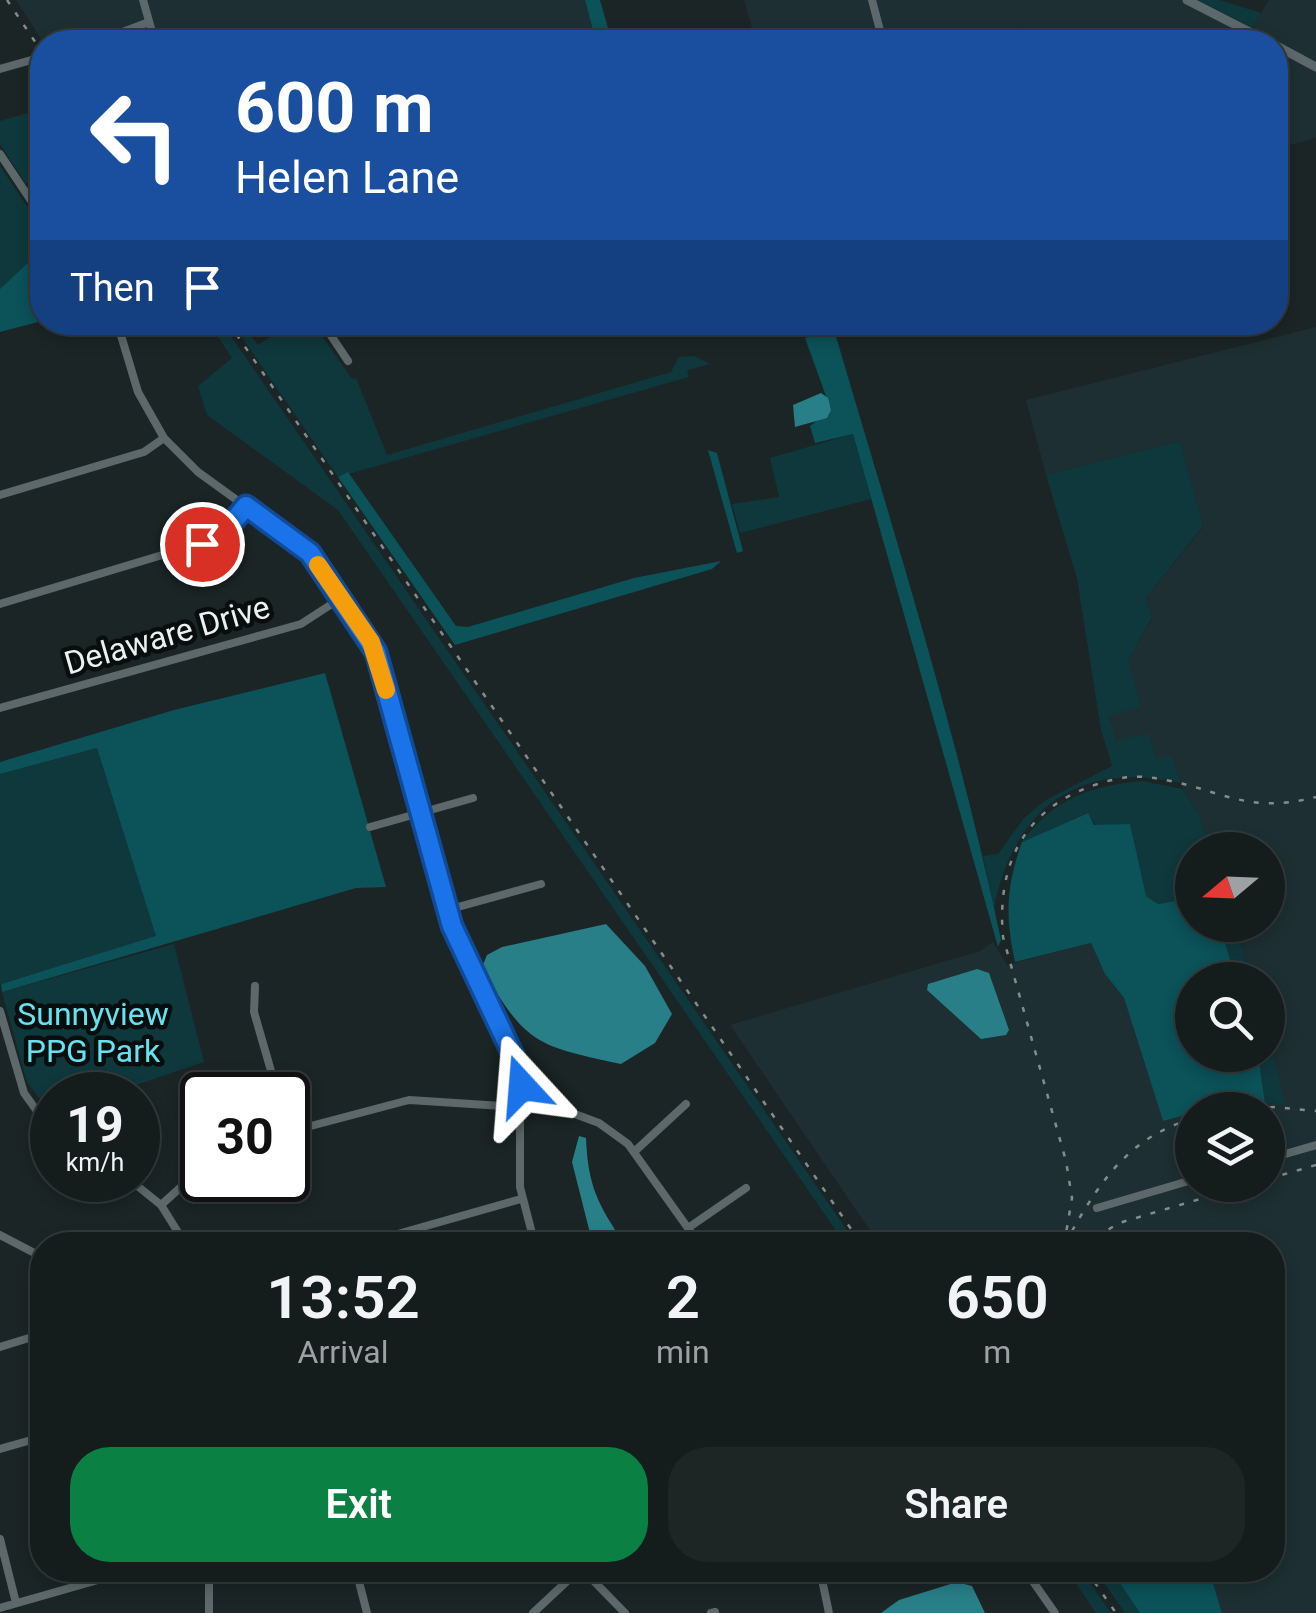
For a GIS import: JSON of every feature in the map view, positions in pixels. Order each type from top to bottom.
[{"type":"street","points":[[143,0],[152,30]]},
{"type":"street","points":[[872,0],[881,30]]},
{"type":"street","points":[[1187,0],[1245,30]]},
{"type":"street","points":[[128,30],[150,22]]},
{"type":"street","points":[[1288,53],[1316,68]]},
{"type":"street","points":[[0,69],[30,60]]},
{"type":"street","points":[[0,154],[30,199]]},
{"type":"street","points":[[121,335],[138,392],[164,438],[185,461],[301,544],[376,652],[447,910],[520,1071],[521,1199],[531,1232]]},
{"type":"street","points":[[331,335],[348,361]]},
{"type":"street","points":[[0,495],[144,452],[164,438]]},
{"type":"street","points":[[0,604],[212,540],[231,526],[246,506]]},
{"type":"street","name":"Delaware Drive","points":[[0,708],[302,624],[341,598]]},
{"type":"street","points":[[370,827],[474,798]]},
{"type":"street","points":[[447,910],[541,884]]},
{"type":"street","points":[[254,986],[254,1012],[271,1072]]},
{"type":"street","points":[[0,1011],[3,1040],[30,1101]]},
{"type":"street","points":[[310,1125],[410,1100],[564,1110],[592,1119],[634,1152],[691,1232]]},
{"type":"street","points":[[634,1152],[686,1104]]},
{"type":"street","points":[[1285,1154],[1316,1145]]},
{"type":"street","points":[[1096,1208],[1175,1185]]},
{"type":"street","points":[[161,1204],[180,1187]]},
{"type":"street","points":[[688,1228],[746,1188]]},
{"type":"street","points":[[405,1232],[521,1199]]},
{"type":"street","points":[[158,1202],[178,1232]]},
{"type":"street","points":[[0,1234],[30,1250]]},
{"type":"street","points":[[0,1347],[30,1338]]},
{"type":"street","points":[[0,1449],[30,1440]]},
{"type":"street","points":[[0,1540],[16,1603]]},
{"type":"street","points":[[0,1608],[90,1582]]},
{"type":"street","points":[[209,1582],[209,1613]]},
{"type":"street","points":[[359,1582],[367,1613]]},
{"type":"street","points":[[533,1613],[568,1582]]},
{"type":"street","points":[[594,1582],[626,1613]]},
{"type":"street","points":[[823,1582],[829,1613]]},
{"type":"street","points":[[1033,1582],[1055,1613]]},
{"type":"shaded area","points":[[16,0],[585,0],[593,30],[35,30]]},
{"type":"shaded area","points":[[585,0],[600,0],[609,30],[593,30]]},
{"type":"shaded area","points":[[744,0],[1198,0],[1252,28],[1269,0],[1316,0],[1316,138],[1288,146],[1288,30],[1019,30],[1017,25],[1017,30],[753,30]]},
{"type":"shaded area","points":[[30,261],[30,324],[0,332],[0,289]]},
{"type":"shaded area","points":[[1316,327],[1316,1613],[1222,1613],[1213,1582],[1285,1582],[1285,1232],[871,1232],[730,1025],[980,951],[993,942],[1007,965],[1091,943],[1105,974],[1124,998],[1163,1121],[1175,1118],[1175,1202],[1285,1202],[1285,1092],[1277,1072],[1285,1072],[1285,962],[1246,962],[1241,942],[1285,942],[1285,832],[1204,832],[1172,756],[1156,760],[1115,741],[1109,715],[1128,660],[1152,619],[1146,598],[1203,527],[1180,441],[1046,475],[1026,400]]},
{"type":"shaded area","points":[[836,335],[964,784],[1001,940],[998,947],[853,434],[815,443],[810,426],[831,410],[805,338]]},
{"type":"shaded area","points":[[821,393],[828,398],[831,410],[827,418],[795,427],[793,405]]},
{"type":"shaded area","points":[[708,450],[717,453],[743,551],[737,553]]},
{"type":"shaded area","points":[[348,472],[456,626],[468,627],[634,578],[721,561],[712,569],[455,645],[338,477]]},
{"type":"shaded area","points":[[325,673],[386,887],[356,888],[2,992],[1,984],[156,936],[97,748],[0,774],[0,762],[174,710]]},
{"type":"shaded area","points":[[1088,813],[1094,825],[1130,824],[1146,896],[1158,904],[1175,901],[1175,942],[1225,942],[1231,962],[1175,962],[1175,1072],[1260,1072],[1263,1092],[1175,1092],[1175,1118],[1163,1121],[1124,998],[1105,974],[1091,943],[1015,962],[1009,902],[1022,842]]},
{"type":"shaded area","points":[[606,924],[645,966],[672,1014],[655,1043],[621,1064],[570,1052],[536,1038],[510,1013],[482,967],[487,955],[502,947]]},
{"type":"shaded area","points":[[977,969],[989,973],[1009,1030],[1006,1035],[981,1039],[927,990],[928,984]]},
{"type":"shaded area","points":[[579,1136],[586,1138],[596,1195],[617,1232],[590,1232],[572,1162]]},
{"type":"shaded area","points":[[957,1582],[972,1586],[985,1613],[881,1613],[899,1600]]},
{"type":"shaded area","points":[[1119,1582],[1213,1582],[1222,1613],[1140,1613]]},
{"type":"green space","points":[[1198,0],[1220,0],[1261,13],[1252,28]]},
{"type":"green space","points":[[30,112],[30,181],[26,184],[0,144],[0,121]]},
{"type":"green space","points":[[0,166],[30,211],[30,261],[0,289]]},
{"type":"green space","points":[[217,335],[230,335],[848,1232],[837,1232],[338,510],[207,415],[198,386],[232,358]]},
{"type":"green space","points":[[240,335],[251,335],[258,345],[274,335],[321,335],[352,379],[356,378],[387,455],[671,372],[679,357],[694,356],[710,364],[687,370],[689,377],[338,477]]},
{"type":"green space","points":[[853,434],[871,499],[740,533],[732,504],[779,497],[770,458]]},
{"type":"green space","points":[[1180,441],[1203,526],[1146,598],[1152,618],[1128,660],[1141,706],[1109,716],[1116,741],[1148,733],[1156,759],[1172,755],[1181,783],[1111,779],[1082,786],[1056,800],[1017,843],[1003,874],[994,909],[983,856],[998,854],[1024,818],[1046,800],[1112,766],[1101,730],[1077,578],[1046,475]]},
{"type":"green space","points":[[97,748],[157,937],[0,984],[0,774]]},
{"type":"green space","points":[[1142,781],[1183,789],[1199,814],[1204,832],[1175,832],[1175,901],[1158,904],[1146,896],[1087,813],[1022,842],[1060,805],[1105,787]]},
{"type":"green space","points":[[1225,942],[1241,942],[1246,962],[1231,962]]},
{"type":"green space","name":"Sunnyview PPG Park","points":[[174,944],[204,1062],[160,1077],[160,1072],[30,1072],[30,1086],[2,992]]},
{"type":"green space","points":[[1260,1072],[1277,1072],[1282,1092],[1263,1092]]},
{"type":"green space","points":[[1075,1582],[1089,1582],[1111,1613],[1096,1613]]},
{"type":"green space","points":[[1103,1582],[1119,1582],[1140,1613],[1125,1613]]},
{"type":"railway","points":[[7,0],[30,34]]},
{"type":"railway","points":[[237,335],[853,1232]]},
{"type":"railway","points":[[1066,1232],[1072,1198],[1066,1161],[1003,937],[1004,889],[1017,848],[1029,830],[1062,800],[1091,786],[1122,778],[1168,780],[1246,801],[1290,802],[1316,797]]},
{"type":"railway","points":[[1285,1108],[1316,1111]]},
{"type":"railway","points":[[1072,1231],[1121,1162],[1152,1136],[1175,1125]]},
{"type":"railway","points":[[1285,1174],[1316,1165]]},
{"type":"railway","points":[[1104,1232],[1119,1223],[1190,1202]]},
{"type":"railway","points":[[1094,1582],[1116,1613]]},
{"type":"slow traffic","points":[[318,565],[371,642],[386,690]]},
{"type":"route","points":[[202,544],[222,535],[246,506],[310,553],[371,642],[452,926],[520,1071],[522,1086]]}]
